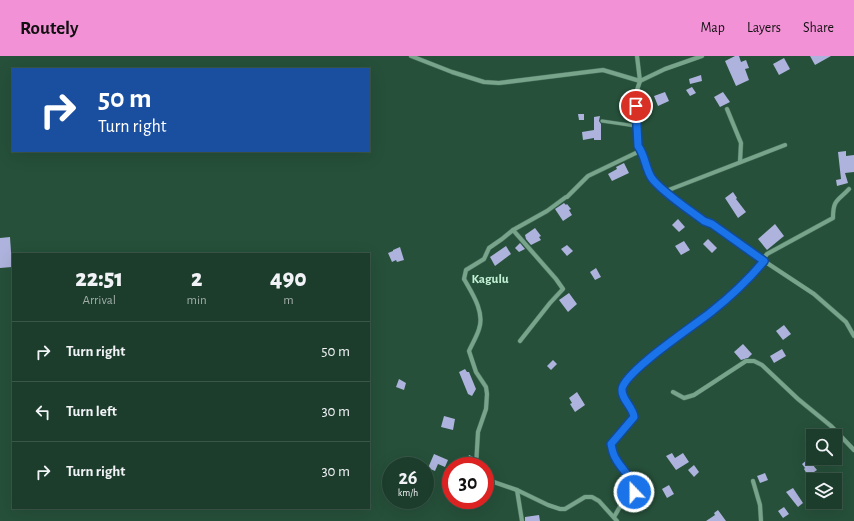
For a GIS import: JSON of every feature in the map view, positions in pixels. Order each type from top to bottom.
[{"type":"street","points":[[410,56],[484,82],[499,83],[603,70],[640,81],[665,68],[702,56]]},
{"type":"street","points":[[637,56],[640,81],[636,96],[638,146],[642,150],[652,177],[666,191],[704,221],[712,224],[814,294],[846,322],[854,336]]},
{"type":"street","points":[[727,109],[741,143],[740,162]]},
{"type":"street","points":[[666,191],[785,145]]},
{"type":"street","points":[[477,457],[478,432],[486,409],[487,394],[486,387],[476,372],[469,352],[480,328],[481,317],[476,300],[464,279],[466,270],[484,259],[489,248],[513,230],[567,197],[588,176],[642,150]]},
{"type":"street","points":[[614,517],[621,505],[634,492],[635,488],[616,459],[611,444],[634,417],[632,408],[624,398],[622,392],[623,386],[641,366],[712,311],[752,275],[764,261],[767,254],[833,218],[833,207],[837,200],[849,189]]},
{"type":"street","points":[[513,230],[563,289],[520,341]]},
{"type":"street","points":[[673,392],[684,398],[694,395],[746,361],[754,361],[762,365],[798,399],[831,426],[854,450]]},
{"type":"street","points":[[753,481],[760,505],[761,521]]},
{"type":"street","points":[[494,482],[517,490],[560,509],[565,509],[585,497],[592,497],[599,501],[617,521]]},
{"type":"street","points":[[517,490],[522,521]]},
{"type":"lane","points":[[602,121],[636,126]]},
{"type":"building","points":[[735,56],[739,56],[741,62],[746,60],[749,68],[745,69],[749,80],[736,86],[725,61]]},
{"type":"building","points":[[810,56],[831,56],[815,65]]},
{"type":"building","points":[[784,58],[790,69],[779,75],[773,64]]},
{"type":"building","points":[[701,75],[702,81],[690,84],[689,79]]},
{"type":"building","points":[[692,87],[696,93],[690,96],[686,90]]},
{"type":"building","points":[[665,92],[669,101],[658,106],[654,96]]},
{"type":"building","points":[[723,92],[730,102],[720,107],[714,97]]},
{"type":"building","points":[[578,114],[584,114],[584,120],[579,120]]},
{"type":"building","points":[[600,116],[599,121],[601,124],[601,140],[594,140],[594,138],[583,140],[582,132],[594,130],[594,117]]},
{"type":"building","points":[[846,151],[846,156],[854,155],[854,172],[845,173],[848,183],[837,186],[836,180],[841,179],[838,152]]},
{"type":"building","points":[[624,163],[629,173],[612,181],[608,174],[617,169],[616,167]]},
{"type":"building","points":[[733,192],[737,198],[736,199],[746,212],[738,218],[725,198]]},
{"type":"building","points":[[564,203],[571,209],[569,210],[572,215],[563,221],[555,209]]},
{"type":"building","points":[[678,219],[685,227],[679,232],[672,225]]},
{"type":"building","points":[[775,224],[784,236],[767,250],[758,239]]},
{"type":"building","points":[[535,228],[541,236],[539,237],[541,240],[531,245],[526,239],[525,235]]},
{"type":"building","points":[[10,237],[12,267],[0,268],[0,238]]},
{"type":"building","points":[[708,239],[717,248],[712,253],[703,244]]},
{"type":"building","points":[[684,241],[690,250],[681,255],[675,246]]},
{"type":"building","points":[[520,243],[525,249],[519,252],[515,248]]},
{"type":"building","points":[[567,245],[573,251],[567,256],[561,249]]},
{"type":"building","points":[[506,246],[511,254],[495,266],[490,257]]},
{"type":"building","points":[[400,247],[404,260],[397,262],[396,260],[392,262],[388,253]]},
{"type":"building","points":[[596,268],[601,277],[595,280],[590,272]]},
{"type":"building","points":[[569,293],[577,304],[568,312],[559,300]]},
{"type":"building","points":[[784,325],[791,334],[783,340],[776,331]]},
{"type":"building","points":[[743,344],[752,354],[748,358],[741,360],[734,352]]},
{"type":"building","points":[[782,349],[786,356],[774,363],[770,356]]},
{"type":"building","points":[[553,360],[557,364],[551,370],[547,366]]},
{"type":"building","points":[[465,369],[469,372],[476,389],[472,396],[468,394],[459,372]]},
{"type":"building","points":[[399,379],[406,383],[404,390],[396,387]]},
{"type":"building","points":[[577,392],[585,405],[575,412],[570,404],[572,403],[569,398]]},
{"type":"building","points":[[444,416],[455,419],[453,430],[441,427]]},
{"type":"building","points":[[672,453],[675,458],[683,453],[689,462],[676,470],[666,456]]},
{"type":"building","points":[[434,454],[442,457],[442,466],[438,464],[435,471],[434,457],[433,457]]},
{"type":"building","points":[[806,461],[806,465],[813,465],[817,470],[812,473],[806,473],[802,464]]},
{"type":"building","points":[[694,465],[699,472],[694,477],[688,470]]},
{"type":"building","points":[[765,473],[768,480],[760,483],[757,476]]},
{"type":"building","points":[[669,485],[674,494],[667,498],[662,489]]},
{"type":"building","points":[[793,488],[803,503],[798,507],[786,492]]},
{"type":"building","points":[[784,507],[789,514],[783,518],[778,511]]},
{"type":"building","points":[[718,510],[726,521],[706,521],[715,515],[714,513]]},
{"type":"building","points":[[539,515],[540,521],[525,521],[525,517]]},
{"type":"district","name":"Kagulu","points":[[490,279]]},
{"type":"route","points":[[634,492],[635,488],[612,452],[611,444],[634,418],[634,412],[624,398],[622,392],[623,386],[641,366],[712,311],[752,275],[764,261],[735,239],[712,224],[704,221],[661,187],[652,177],[642,150],[638,146],[636,106]]}]
